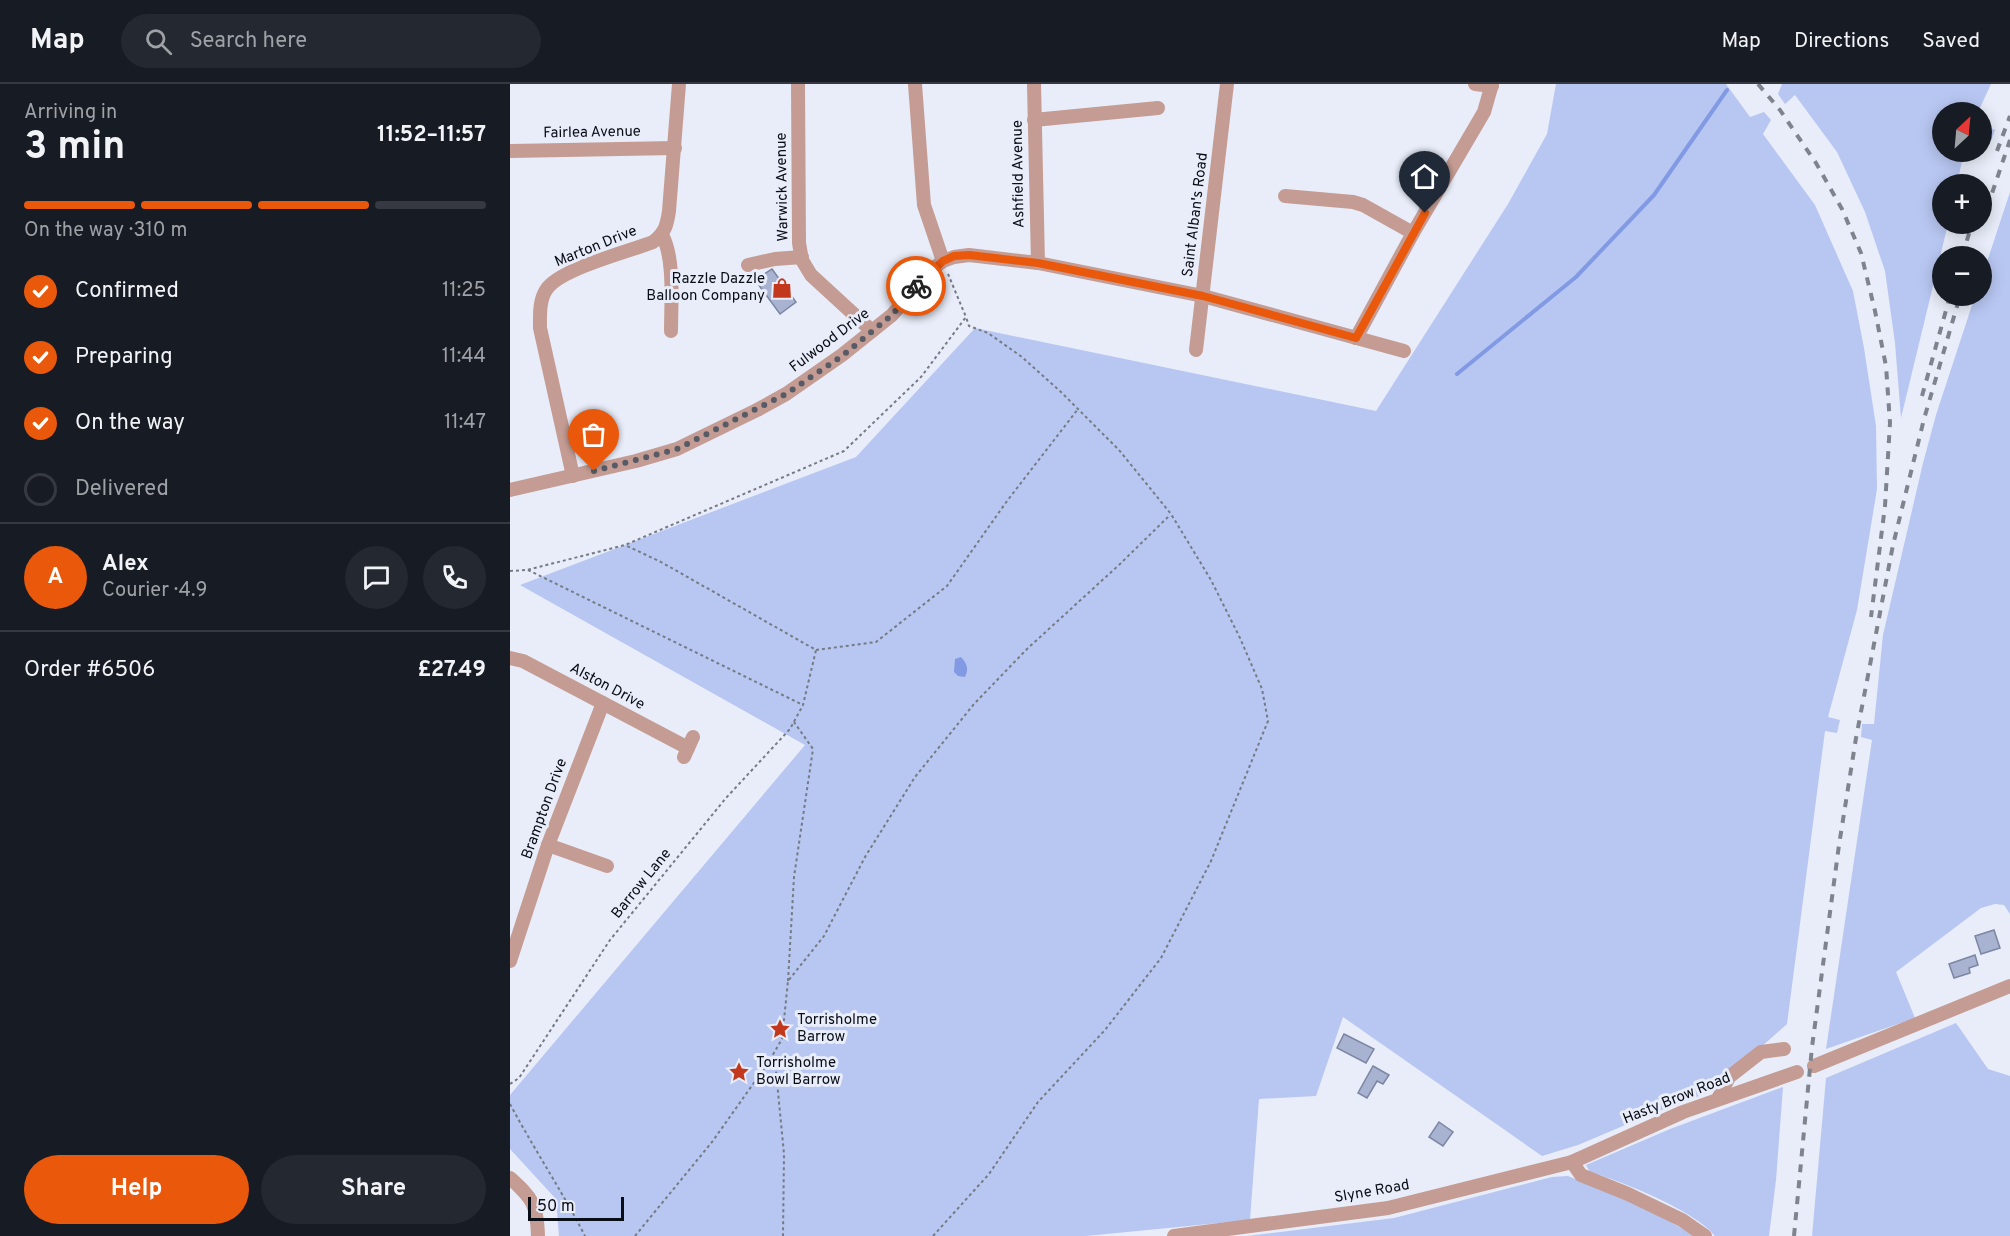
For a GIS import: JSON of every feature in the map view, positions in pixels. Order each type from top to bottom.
[{"type":"street","points":[[671,331],[669,258],[667,244],[662,235],[668,224],[679,84]]},
{"type":"street","name":"Warwick Avenue","points":[[798,84],[799,243],[802,257],[811,275],[872,332]]},
{"type":"street","points":[[915,84],[924,205],[943,261],[954,256],[969,255],[1038,263],[1203,296],[1404,351]]},
{"type":"street","name":"Ashfield Avenue","points":[[1034,84],[1038,263]]},
{"type":"street","name":"Saint Alban's Road","points":[[1196,350],[1227,84]]},
{"type":"street","points":[[1356,338],[1413,233],[1484,112],[1492,85],[1475,84]]},
{"type":"street","points":[[1034,120],[1158,108]]},
{"type":"street","name":"Fairlea Avenue","points":[[510,151],[675,148]]},
{"type":"street","points":[[1286,196],[1363,204],[1413,233]]},
{"type":"street","name":"Marton Drive","points":[[573,476],[540,328],[540,306],[546,290],[558,278],[653,242],[662,235]]},
{"type":"street","points":[[748,265],[775,259],[802,257]]},
{"type":"street","name":"Fulwood Drive","points":[[510,490],[636,461],[677,449],[786,394],[842,356],[872,332],[892,315],[915,287],[943,261]]},
{"type":"street","name":"Alston Drive","points":[[510,658],[523,661],[688,747]]},
{"type":"street","name":"Brampton Drive","points":[[510,961],[548,845],[603,703]]},
{"type":"street","points":[[548,845],[607,866]]},
{"type":"street","points":[[1814,1066],[2010,986]]},
{"type":"street","points":[[1718,1100],[1729,1077],[1761,1052],[1784,1049]]},
{"type":"street","name":"Hasty Brow Road","points":[[1572,1162],[1683,1112],[1797,1072]]},
{"type":"street","points":[[1572,1162],[1581,1175],[1682,1220],[1705,1236]]},
{"type":"street","name":"Slyne Road","points":[[1174,1236],[1388,1208],[1572,1162]]},
{"type":"street","points":[[510,1178],[529,1195],[537,1214],[538,1236]]},
{"type":"path","points":[[933,1236],[989,1174],[1038,1102],[1105,1030],[1161,958],[1211,861],[1268,721],[1262,689],[1240,638],[1210,580],[1171,514],[1119,450],[1078,409],[1022,357],[988,333],[969,326],[943,261]]},
{"type":"path","points":[[510,571],[527,570],[625,545],[844,451],[921,377],[966,317]]},
{"type":"path","points":[[625,545],[661,562],[816,650],[876,642],[947,586],[1007,501],[1078,409]]},
{"type":"path","points":[[788,981],[824,936],[865,857],[915,777],[974,704],[1027,649],[1171,514]]},
{"type":"path","points":[[527,570],[803,705]]},
{"type":"path","name":"Barrow Lane","points":[[510,1084],[519,1078],[610,940],[726,798],[790,729],[803,705],[816,650]]},
{"type":"path","points":[[636,1236],[712,1142],[768,1063],[782,1039],[794,876],[813,749],[793,722]]},
{"type":"path","points":[[768,1063],[776,1071],[784,1154],[783,1236]]},
{"type":"path","points":[[510,1104],[566,1198],[585,1236]]},
{"type":"shaded area","points":[[1556,84],[1726,84],[1750,117],[1764,112],[1771,120],[1763,134],[1815,205],[1853,291],[1876,426],[1877,489],[1857,610],[1828,717],[1840,720],[1837,733],[1825,731],[1787,1024],[1710,1092],[1578,1145],[1542,1156],[1343,1017],[1316,1096],[1259,1099],[1250,1220],[1086,1236],[559,1236],[556,1199],[510,1149],[510,1095],[805,745],[520,585],[856,457],[975,328],[1376,411],[1508,204],[1547,134]]},
{"type":"shaded area","points":[[1782,84],[1991,84],[1983,102],[1932,102],[1932,162],[1962,162],[1959,174],[1932,174],[1932,234],[1946,234],[1943,246],[1932,246],[1932,290],[1901,418],[1895,343],[1885,271],[1865,212],[1837,152],[1795,95],[1785,104],[1778,94]]},
{"type":"shaded area","points":[[2010,192],[2010,914],[2004,905],[1995,904],[1981,908],[1896,972],[1915,1018],[1826,1049],[1872,740],[1861,737],[1862,724],[1874,724],[1883,635],[1936,415],[1972,306],[1992,306],[1992,247]]},
{"type":"shaded area","points":[[1956,1023],[1988,1069],[2010,1076],[2010,1236],[1812,1236],[1826,1078]]},
{"type":"shaded area","points":[[1783,1087],[1769,1236],[1715,1236],[1705,1226],[1675,1207],[1620,1182],[1590,1172],[1586,1165],[1670,1129]]},
{"type":"shaded area","points":[[1568,1176],[1650,1210],[1695,1236],[1247,1236],[1394,1218],[1552,1177]]},
{"type":"water","points":[[961,657],[967,666],[965,677],[958,676],[954,672],[955,659]]},
{"type":"building","points":[[772,269],[796,302],[780,314],[755,280]]},
{"type":"building","points":[[1994,930],[2000,948],[1981,954],[1975,936]]},
{"type":"building","points":[[1975,955],[1978,965],[1969,968],[1970,973],[1954,978],[1949,964]]},
{"type":"building","points":[[1344,1034],[1374,1049],[1366,1063],[1337,1048]]},
{"type":"building","points":[[1373,1066],[1389,1075],[1383,1084],[1377,1081],[1367,1098],[1358,1093]]},
{"type":"building","points":[[1439,1122],[1453,1132],[1443,1146],[1429,1137]]},
{"type":"waterway","points":[[1457,374],[1576,277],[1654,195],[1727,90]]},
{"type":"railway","points":[[1758,84],[1780,110],[1816,163],[1842,209],[1861,253],[1875,311],[1886,366],[1890,423],[1885,506],[1871,617]]},
{"type":"railway","points":[[1997,151],[2010,116]]},
{"type":"railway","points":[[1992,193],[2010,140]]},
{"type":"railway","points":[[1965,246],[1969,234]]},
{"type":"railway","points":[[1922,396],[1947,306]]},
{"type":"railway","points":[[1794,1236],[1812,1047],[1856,738],[1893,545],[1924,419],[1957,306]]},
{"type":"way so far","points":[[594,471],[677,449],[786,394],[842,356],[892,315],[916,286]]},
{"type":"place","name":"Razzle Dazzle Balloon Company","points":[[782,288]]},
{"type":"place","name":"Torrisholme Barrow","points":[[780,1029]]},
{"type":"place","name":"Torrisholme Bowl Barrow","points":[[739,1072]]},
{"type":"route","points":[[916,286],[943,261],[954,256],[969,255],[1038,263],[1203,296],[1356,338],[1425,213]]}]
